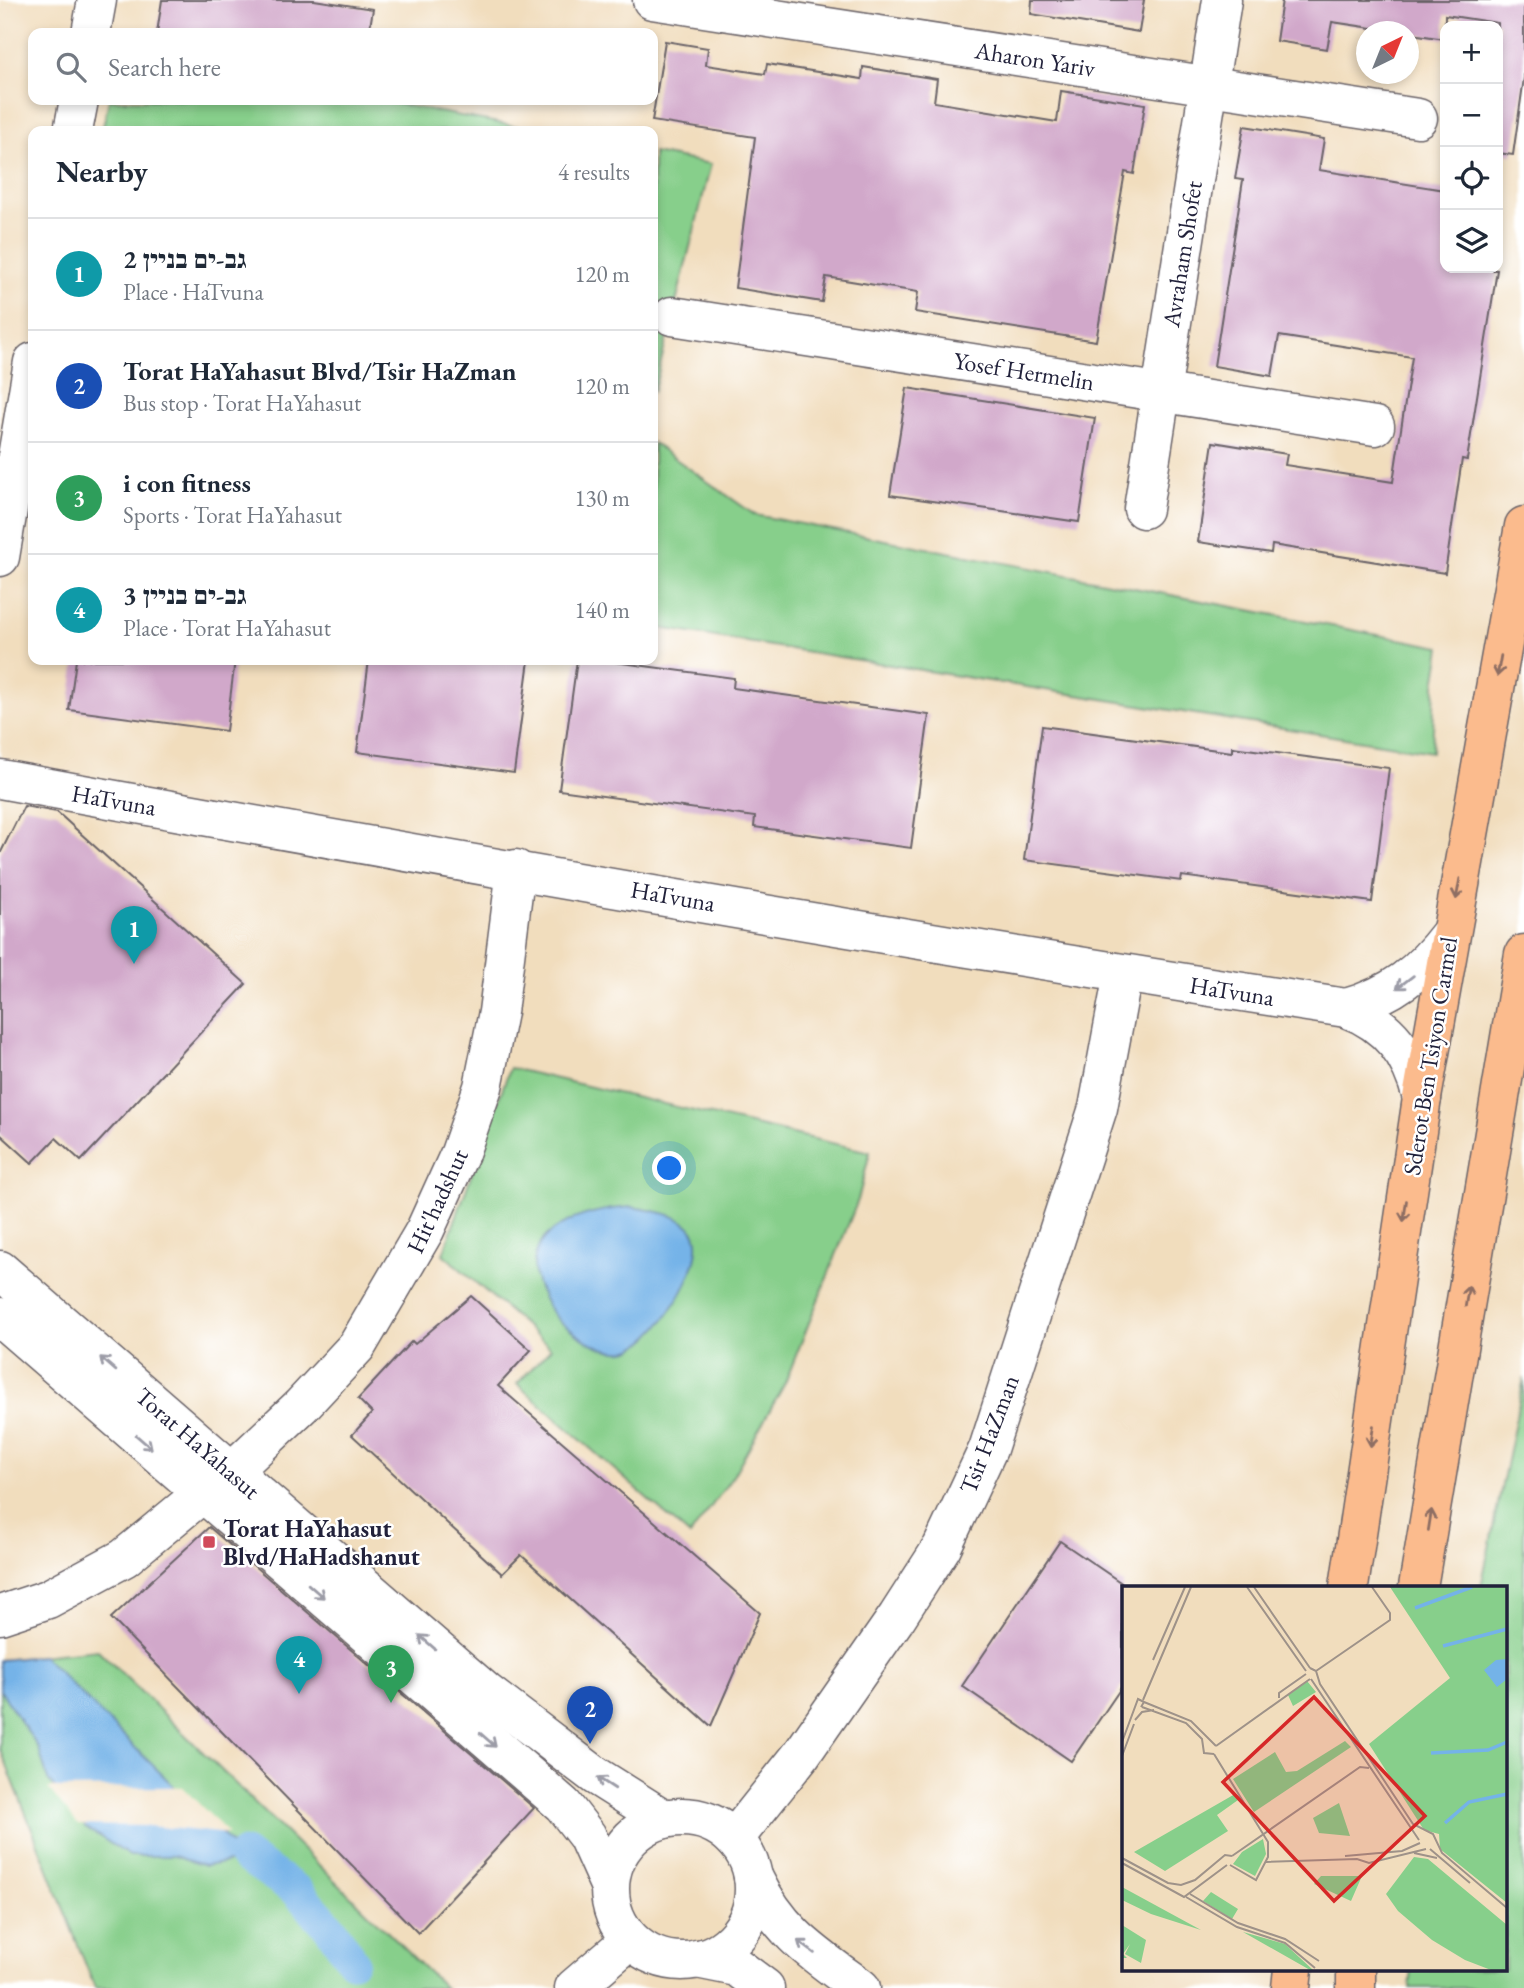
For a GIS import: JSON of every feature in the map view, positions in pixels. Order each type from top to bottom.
[{"type":"main road","name":"Sderot Ben Tsiyon Carmel","points":[[1349,1586],[1422,1098],[1524,526]]},
{"type":"main road","points":[[1418,1586],[1524,954]]},
{"type":"main road","points":[[1356,1970],[1356,1988]]},
{"type":"street","points":[[92,28],[97,0]]},
{"type":"street","name":"Aharon Yariv","points":[[652,0],[1418,118]]},
{"type":"street","name":"Avraham Shofet","points":[[1143,509],[1222,0]]},
{"type":"street","points":[[74,126],[78,105]]},
{"type":"street","name":"Yosef Hermelin","points":[[672,316],[1375,426]]},
{"type":"street","points":[[0,558],[28,392]]},
{"type":"street","name":"HaTvuna","points":[[0,779],[1123,974],[1346,1008],[1363,1014],[1387,1030],[1405,1053],[1422,1098]]},
{"type":"street","name":"Hit'hadshut","points":[[0,1615],[48,1599],[124,1558],[217,1482],[301,1406],[357,1346],[425,1230],[460,1153],[482,1087],[498,1012],[516,869]]},
{"type":"street","name":"HaTvuna","points":[[1346,1008],[1373,1001],[1395,989],[1423,966],[1449,935]]},
{"type":"street","name":"Tsir HaZman","points":[[734,1839],[800,1755],[897,1616],[942,1547],[988,1450],[1098,1108],[1123,974]]},
{"type":"street","name":"Torat HaYahasut","points":[[0,1270],[217,1482],[563,1805],[587,1836],[610,1885]]},
{"type":"street","name":"Torat HaYahasut","points":[[0,1317],[596,1776],[664,1819]]},
{"type":"street","points":[[753,1877],[753,1900],[747,1920],[734,1938],[717,1952],[697,1959],[676,1961],[651,1954],[630,1940],[618,1924],[611,1905],[610,1885],[614,1862],[625,1843],[643,1827],[664,1819],[683,1816],[702,1819],[719,1827],[734,1839],[746,1857],[767,1907],[794,1938],[861,1988]]},
{"type":"street","points":[[574,1988],[630,1940]]},
{"type":"street","points":[[697,1959],[737,1967],[765,1988]]},
{"type":"green space","points":[[108,105],[403,105],[515,126],[103,126]]},
{"type":"green space","points":[[658,154],[711,164],[658,373]]},
{"type":"green space","points":[[658,447],[755,515],[1441,647],[1435,685],[1432,752],[658,628]]},
{"type":"green space","points":[[510,1068],[870,1152],[858,1200],[785,1383],[733,1476],[690,1536],[517,1384],[551,1348],[443,1254]]},
{"type":"green space","points":[[1524,1378],[1524,1988],[1410,1988],[1412,1970],[1506,1970],[1506,1586],[1481,1586]]},
{"type":"green space","points":[[98,1650],[445,1988],[95,1988],[0,1748],[0,1660]]},
{"type":"water","points":[[632,1207],[666,1214],[682,1221],[694,1232],[697,1245],[687,1281],[664,1320],[650,1336],[636,1346],[615,1351],[591,1343],[558,1320],[541,1293],[534,1267],[537,1250],[546,1237],[560,1226],[595,1212]]},
{"type":"water","points":[[43,1656],[247,1859],[205,1866],[174,1856],[130,1856],[85,1827],[48,1780],[39,1749],[0,1690],[0,1660]]},
{"type":"pier","points":[[182,1787],[229,1834],[149,1826],[78,1825],[48,1788]]},
{"type":"building","points":[[162,0],[314,0],[373,9],[370,28],[158,28]]},
{"type":"building","points":[[1032,0],[1144,0],[1139,32],[1031,14]]},
{"type":"building","points":[[1282,0],[1524,0],[1524,78],[1513,155],[1503,154],[1503,21],[1445,15],[1445,21],[1440,21],[1440,38],[1419,35],[1419,21],[1356,21],[1356,26],[1332,22],[1327,49],[1276,41]]},
{"type":"building","points":[[665,41],[708,48],[706,65],[765,74],[767,64],[862,79],[863,67],[937,79],[934,102],[1057,122],[1061,91],[1145,104],[1134,174],[1125,172],[1096,341],[915,312],[918,292],[826,277],[822,302],[735,288],[755,137],[652,121],[655,105],[658,105],[658,84]]},
{"type":"building","points":[[1244,126],[1324,139],[1319,170],[1440,189],[1440,273],[1497,273],[1467,460],[1462,459],[1445,573],[1272,545],[1271,553],[1198,542],[1213,442],[1287,454],[1285,465],[1393,482],[1412,357],[1279,336],[1272,376],[1214,366],[1243,180],[1235,179]]},
{"type":"building","points":[[907,388],[1095,418],[1079,522],[890,495]]},
{"type":"building","points":[[75,665],[234,665],[226,731],[69,710]]},
{"type":"building","points":[[368,665],[528,665],[514,773],[357,752]]},
{"type":"building","points":[[576,665],[637,665],[734,678],[733,688],[929,715],[911,848],[754,827],[755,817],[559,790]]},
{"type":"building","points":[[1042,726],[1232,752],[1232,747],[1389,768],[1372,902],[1182,876],[1181,881],[1024,860]]},
{"type":"building","points":[[24,806],[57,812],[246,984],[81,1161],[56,1138],[32,1163],[0,1134],[0,854]]},
{"type":"building","points":[[471,1296],[531,1350],[498,1386],[760,1613],[711,1726],[521,1555],[502,1574],[352,1435],[372,1413],[358,1399],[412,1341],[415,1344]]},
{"type":"building","points":[[209,1527],[534,1808],[418,1933],[111,1618]]},
{"type":"building","points":[[1060,1541],[1123,1584],[1122,1686],[1071,1761],[962,1686]]},
{"type":"waterway","points":[[244,1855],[296,1890],[331,1929],[352,1960]]},
{"type":"place","name":"גב-ים בניין 2","points":[[134,964]]},
{"type":"place","name":"Torat HaYahasut Blvd/HaHadshanut","points":[[209,1542]]},
{"type":"place","name":"גב-ים בניין 3","points":[[299,1694]]},
{"type":"place","name":"i con fitness","points":[[391,1703]]},
{"type":"place","name":"Torat HaYahasut Blvd/Tsir HaZman","points":[[590,1744]]}]
